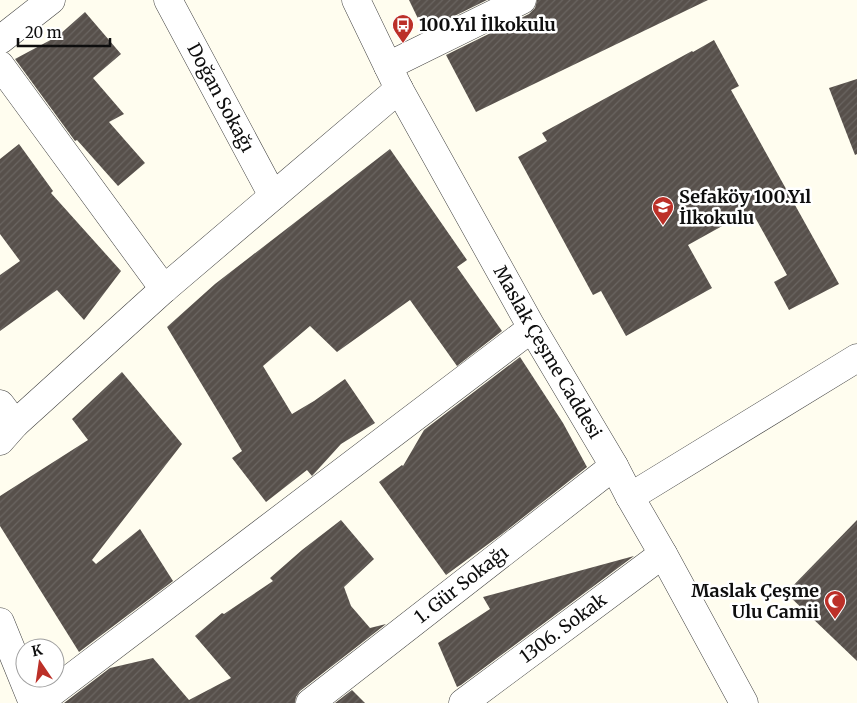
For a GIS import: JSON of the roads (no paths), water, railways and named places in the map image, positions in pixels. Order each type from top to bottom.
[{"type":"street","points":[[0,40],[50,0]]},
{"type":"street","name":"Doğan Sokağı","points":[[168,0],[272,196]]},
{"type":"street","name":"Maslak Çeşme Caddesi","points":[[356,0],[394,77],[532,328],[614,466],[744,703]]},
{"type":"street","points":[[5,423],[272,196],[394,77],[522,0]]},
{"type":"street","points":[[0,65],[164,289]]},
{"type":"street","points":[[38,703],[532,328]]},
{"type":"street","points":[[630,497],[857,358]]},
{"type":"street","name":"1. Gür Sokağı","points":[[310,703],[614,466]]},
{"type":"street","name":"1306. Sokak","points":[[463,703],[663,554]]},
{"type":"street","points":[[0,622],[34,703]]},
{"type":"place","name":"100.Yıl İlkokulu","points":[[403,44]]},
{"type":"place","name":"Sefaköy 100.Yıl İlkokulu","points":[[663,226]]},
{"type":"place","name":"Maslak Çeşme Ulu Camii","points":[[835,620]]}]
